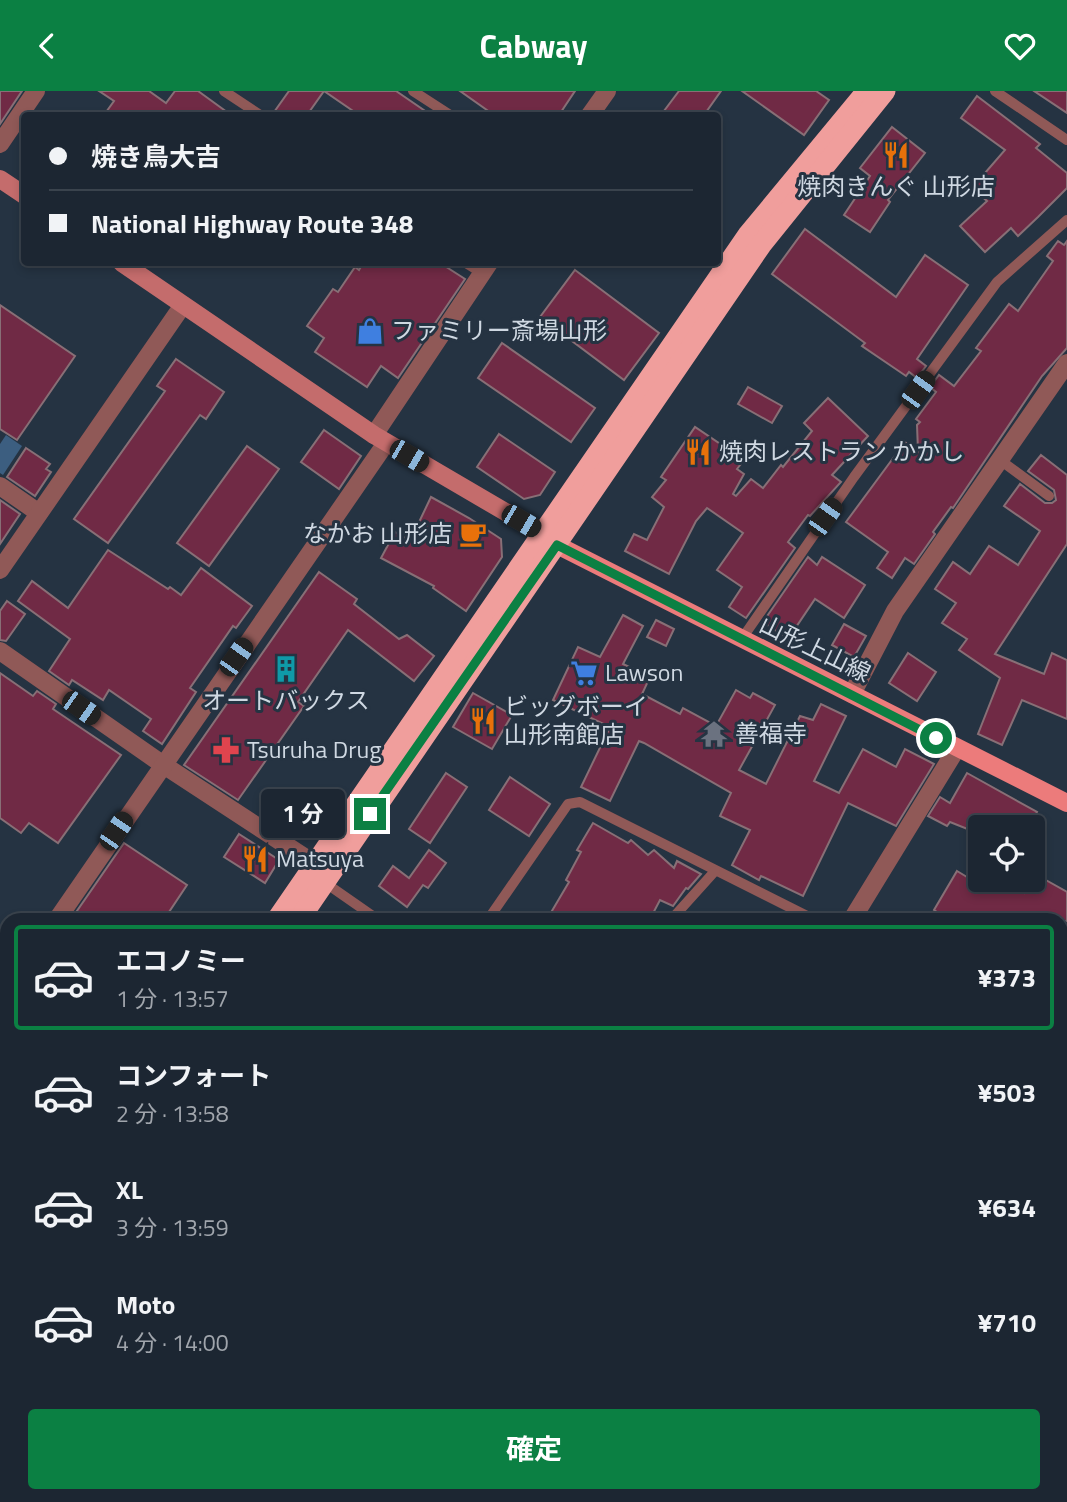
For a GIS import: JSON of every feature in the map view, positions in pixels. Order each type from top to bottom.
[{"type":"highway","points":[[550,539],[748,235],[867,91]]},
{"type":"highway","points":[[283,913],[319,873],[550,539],[761,245],[885,91]]},
{"type":"highway","points":[[302,913],[319,873]]},
{"type":"main road","name":"山形上山線","points":[[550,539],[741,640],[1067,803]]},
{"type":"street","points":[[22,112],[36,91]]},
{"type":"street","points":[[592,112],[607,91]]},
{"type":"street","points":[[0,144],[21,113]]},
{"type":"street","points":[[0,179],[21,193]]},
{"type":"street","points":[[126,266],[380,439],[550,539]]},
{"type":"street","points":[[60,913],[380,439],[486,268]]},
{"type":"street","points":[[0,570],[183,305]]},
{"type":"street","points":[[852,694],[895,611],[1067,363]]},
{"type":"street","points":[[0,486],[39,513]]},
{"type":"street","points":[[0,651],[319,873]]},
{"type":"street","points":[[856,913],[957,748]]},
{"type":"lane","points":[[224,91],[256,112]]},
{"type":"lane","points":[[413,91],[445,112]]},
{"type":"lane","points":[[995,91],[1067,140]]},
{"type":"lane","points":[[741,640],[854,477],[997,282],[1067,220]]},
{"type":"lane","points":[[1000,460],[1049,496]]},
{"type":"lane","points":[[493,913],[568,804],[580,802],[801,913]]},
{"type":"lane","points":[[677,913],[715,871]]},
{"type":"lane","points":[[319,873],[370,913]]},
{"type":"shaded area","points":[[6,435],[22,446],[3,475],[0,473],[0,444]]},
{"type":"building","points":[[0,91],[22,91],[0,124]]},
{"type":"building","points":[[99,91],[149,91],[166,103],[175,91],[198,91],[227,112],[106,112],[114,101]]},
{"type":"building","points":[[289,91],[324,91],[309,112],[274,112]]},
{"type":"building","points":[[324,91],[396,91],[427,112],[355,112]]},
{"type":"building","points":[[460,91],[575,91],[561,112],[490,112]]},
{"type":"building","points":[[679,91],[721,91],[706,112],[663,112]]},
{"type":"building","points":[[742,91],[816,91],[829,100],[804,135]]},
{"type":"building","points":[[1034,91],[1067,91],[1067,113]]},
{"type":"building","points":[[977,96],[1040,144],[1036,148],[1067,173],[1067,188],[1038,217],[1018,236],[1011,228],[985,252],[960,226],[987,201],[972,188],[1005,150],[961,118]]},
{"type":"building","points":[[892,127],[925,153],[888,200],[890,202],[870,232],[844,215],[870,176],[860,168]]},
{"type":"building","points":[[805,229],[896,297],[925,255],[968,285],[917,359],[926,366],[917,378],[909,372],[906,376],[862,346],[865,343],[772,274]]},
{"type":"building","points":[[1058,241],[1064,245],[1067,241],[1067,348],[1042,376],[953,508],[951,507],[933,532],[935,534],[914,564],[905,558],[892,578],[877,568],[888,552],[846,522],[905,442],[918,451],[917,425],[920,422],[916,419],[936,392],[930,387],[939,375],[954,386],[981,351],[976,348],[1009,304],[1018,311],[1053,261],[1047,256]]},
{"type":"building","points":[[361,266],[445,266],[465,279],[398,378],[381,366],[367,387],[315,352],[324,338],[307,326],[333,289],[338,292],[355,267],[359,270]]},
{"type":"building","points":[[575,270],[659,333],[624,380],[540,317]]},
{"type":"building","points":[[0,305],[75,356],[17,440],[0,429]]},
{"type":"building","points":[[502,343],[595,408],[571,442],[478,378]]},
{"type":"building","points":[[176,359],[224,392],[206,419],[200,415],[108,543],[74,519],[165,391],[157,386]]},
{"type":"building","points":[[748,387],[782,406],[772,423],[738,404]]},
{"type":"building","points":[[828,398],[868,436],[832,475],[841,482],[810,516],[808,515],[788,542],[795,548],[746,618],[729,607],[742,587],[717,570],[743,533],[707,508],[696,521],[669,574],[625,551],[634,534],[647,540],[664,507],[652,497],[666,480],[661,477],[695,427],[744,460],[737,469],[744,474],[733,494],[736,496],[751,479],[763,488],[781,465],[783,467],[812,431],[804,423]]},
{"type":"building","points":[[324,430],[361,456],[339,489],[301,462]]},
{"type":"building","points":[[499,434],[555,472],[540,495],[524,499],[477,467]]},
{"type":"building","points":[[247,446],[279,469],[209,566],[177,543]]},
{"type":"building","points":[[26,448],[50,464],[46,469],[51,472],[35,496],[7,477]]},
{"type":"building","points":[[1041,455],[1067,475],[1067,544],[995,654],[1044,674],[1052,653],[1067,660],[1067,719],[1022,700],[1002,745],[978,734],[1000,678],[959,650],[967,639],[942,623],[956,603],[935,589],[953,562],[970,574],[989,546],[1018,565],[1040,531],[1004,506],[1020,484],[1045,503],[1056,500],[1054,490],[1028,471]]},
{"type":"building","points":[[431,497],[501,539],[502,557],[466,611],[433,588],[434,586],[381,558],[395,532],[410,541]]},
{"type":"building","points":[[0,500],[20,514],[0,544]]},
{"type":"building","points":[[108,550],[181,595],[201,568],[252,606],[236,628],[233,626],[190,688],[196,692],[162,744],[143,731],[151,719],[109,690],[103,700],[72,680],[69,685],[49,671],[70,639],[18,601],[32,581],[68,608]]},
{"type":"building","points":[[808,557],[817,565],[822,557],[865,585],[844,618],[815,599],[788,639],[763,622]]},
{"type":"building","name":"オートバックス","points":[[319,572],[357,599],[354,604],[399,639],[407,635],[434,656],[414,681],[348,630],[298,702],[304,706],[238,800],[184,765]]},
{"type":"building","points":[[7,601],[25,614],[6,641],[0,640],[0,611]]},
{"type":"building","points":[[623,615],[643,626],[623,664],[650,677],[642,694],[680,714],[683,708],[716,726],[736,690],[750,698],[753,693],[775,705],[739,770],[766,784],[800,716],[813,720],[821,704],[846,716],[814,781],[839,793],[863,749],[896,767],[905,749],[934,764],[896,826],[848,803],[803,896],[761,876],[759,880],[732,865],[750,830],[720,816],[731,793],[644,743],[639,741],[610,801],[581,787],[610,727],[553,700],[578,647],[600,657]]},
{"type":"building","points":[[656,620],[674,629],[666,646],[647,637]]},
{"type":"building","points":[[844,624],[866,636],[854,657],[832,645]]},
{"type":"building","points":[[908,653],[936,672],[917,701],[889,683]]},
{"type":"building","points":[[0,673],[33,696],[37,691],[56,704],[53,709],[121,755],[58,843],[29,823],[21,833],[0,818]]},
{"type":"building","name":"ビッグボーイ 山形南館店","points":[[473,693],[512,715],[492,749],[453,727]]},
{"type":"building","points":[[446,773],[467,787],[430,843],[409,829]]},
{"type":"building","points":[[967,773],[1037,812],[1035,815],[968,815],[968,829],[950,822],[947,826],[928,816],[940,797],[950,803]]},
{"type":"building","points":[[510,777],[550,804],[529,836],[489,810]]},
{"type":"building","points":[[593,823],[628,843],[631,840],[648,855],[654,850],[674,868],[677,861],[701,874],[673,906],[660,900],[653,913],[551,913],[569,882],[566,880],[581,852],[577,850]]},
{"type":"building","points":[[239,834],[279,860],[265,883],[224,857]]},
{"type":"building","points":[[124,843],[187,885],[168,913],[76,913]]},
{"type":"building","points":[[429,850],[446,863],[428,888],[423,885],[407,907],[379,886],[393,866],[409,878]]},
{"type":"building","points":[[957,871],[968,878],[968,892],[1045,892],[1045,880],[1067,892],[1067,913],[939,913],[934,910]]},
{"type":"place","name":"焼肉きんぐ 山形店","points":[[896,155]]},
{"type":"place","name":"ファミリー斎場山形","points":[[370,331]]},
{"type":"place","name":"焼肉レストラン かかし","points":[[698,452]]},
{"type":"place","name":"なかお 山形店","points":[[473,534]]},
{"type":"place","name":"オートバックス","points":[[286,669]]},
{"type":"place","name":"Lawson","points":[[584,673]]},
{"type":"place","name":"ビッグボーイ 山形南館店","points":[[483,721]]},
{"type":"place","name":"善福寺","points":[[714,734]]},
{"type":"place","name":"Tsuruha Drug","points":[[226,750]]},
{"type":"place","name":"Matsuya","points":[[255,859]]},
{"type":"route","points":[[370,814],[557,545],[936,738]]}]
